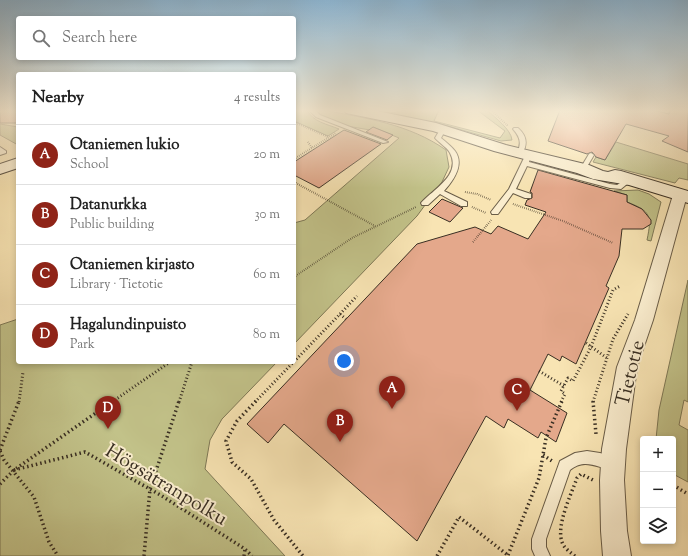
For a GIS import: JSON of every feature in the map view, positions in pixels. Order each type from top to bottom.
[{"type":"main road","points":[[460,136],[524,157],[587,162],[590,173],[606,178],[628,180],[684,196]]},
{"type":"main road","points":[[0,169],[16,164]]},
{"type":"street","name":"Tietotie","points":[[617,556],[614,531],[613,463],[616,432],[628,367],[684,196]]},
{"type":"lane","points":[[369,136],[385,142]]},
{"type":"lane","points":[[425,202],[439,191],[449,180],[455,169],[456,160],[450,149],[438,138],[439,136]]},
{"type":"lane","points":[[495,212],[512,190],[524,157],[524,139],[522,136]]},
{"type":"lane","points":[[0,149],[4,152],[0,153]]},
{"type":"lane","points":[[524,157],[610,186],[618,187],[628,180]]},
{"type":"lane","points":[[512,190],[528,196]]},
{"type":"lane","points":[[439,191],[464,204]]},
{"type":"lane","points":[[543,556],[539,549],[539,539],[565,466],[570,460],[595,457],[613,463]]},
{"type":"path","points":[[296,158],[322,142],[328,137],[326,136]]},
{"type":"path","points":[[308,142],[312,148]]},
{"type":"path","points":[[296,183],[375,226]]},
{"type":"path","points":[[296,277],[352,238],[425,202]]},
{"type":"path","points":[[473,242],[494,217],[495,212]]},
{"type":"path","points":[[539,212],[613,243]]},
{"type":"path","points":[[437,556],[459,517],[509,556],[539,478],[546,438],[565,394],[561,391],[568,378],[573,381],[591,347],[612,290],[620,286]]},
{"type":"path","points":[[296,360],[357,296]]},
{"type":"path","points":[[593,402],[613,339],[629,312]]},
{"type":"path","points":[[340,314],[346,319]]},
{"type":"path","points":[[586,342],[607,358]]},
{"type":"path","points":[[0,484],[14,470],[167,364]]},
{"type":"path","points":[[144,556],[150,489],[191,364]]},
{"type":"path","points":[[292,364],[237,421],[226,441],[232,462],[251,479],[274,520],[303,556]]},
{"type":"path","points":[[539,371],[564,386]]},
{"type":"path","points":[[23,372],[19,405],[0,450],[4,460],[14,470],[34,497],[49,542],[58,556]]},
{"type":"path","name":"Högsätranpolku","points":[[14,470],[85,452],[150,489],[245,549],[252,556]]},
{"type":"path","points":[[575,556],[566,549],[562,541],[560,529],[577,478],[581,474],[594,481]]},
{"type":"path","points":[[676,487],[688,494]]},
{"type":"path","points":[[244,556],[245,549]]},
{"type":"green space","points":[[2,136],[16,136],[16,144]]},
{"type":"green space","points":[[394,136],[421,136],[446,150],[449,167],[442,182],[417,216],[296,342],[296,222],[305,220],[399,138]]},
{"type":"green space","points":[[483,136],[500,138],[501,136],[511,136],[512,140],[501,141]]},
{"type":"green space","points":[[616,142],[688,164],[688,180],[679,178],[675,183],[593,162],[596,157],[605,160]]},
{"type":"green space","points":[[638,190],[649,194],[661,202],[651,241],[647,240],[649,225],[648,215],[641,208],[627,202],[627,195],[614,191]]},
{"type":"green space","points":[[688,280],[688,402],[684,400],[679,425],[688,430],[688,482],[676,476],[676,436],[656,436],[659,410]]},
{"type":"green space","points":[[16,320],[16,364],[275,364],[222,419],[210,440],[205,469],[285,556],[0,556],[0,325]]},
{"type":"building","points":[[335,136],[360,136],[381,144],[319,188],[296,176],[296,161]]},
{"type":"building","points":[[376,136],[392,136],[387,140]]},
{"type":"building","points":[[550,136],[619,136],[605,160],[596,157],[592,152],[587,154],[548,141]]},
{"type":"building","points":[[669,136],[688,136],[688,152],[662,141]]},
{"type":"building","points":[[538,170],[627,195],[627,202],[642,209],[651,220],[651,224],[643,229],[622,229],[619,256],[606,286],[609,288],[576,364],[562,356],[560,361],[548,354],[530,390],[567,413],[556,442],[541,432],[538,438],[508,419],[504,428],[486,416],[417,541],[284,424],[268,443],[247,424],[417,244],[475,227],[491,234],[498,226],[528,239],[546,212],[525,205],[527,200],[532,198],[532,193],[530,192]]},
{"type":"building","points":[[442,199],[463,208],[450,222],[429,212]]},
{"type":"place","name":"Otaniemen lukio","points":[[392,409]]},
{"type":"place","name":"Otaniemen kirjasto","points":[[517,411]]},
{"type":"place","name":"Hagalundinpuisto","points":[[108,429]]},
{"type":"place","name":"Datanurkka","points":[[340,442]]}]
